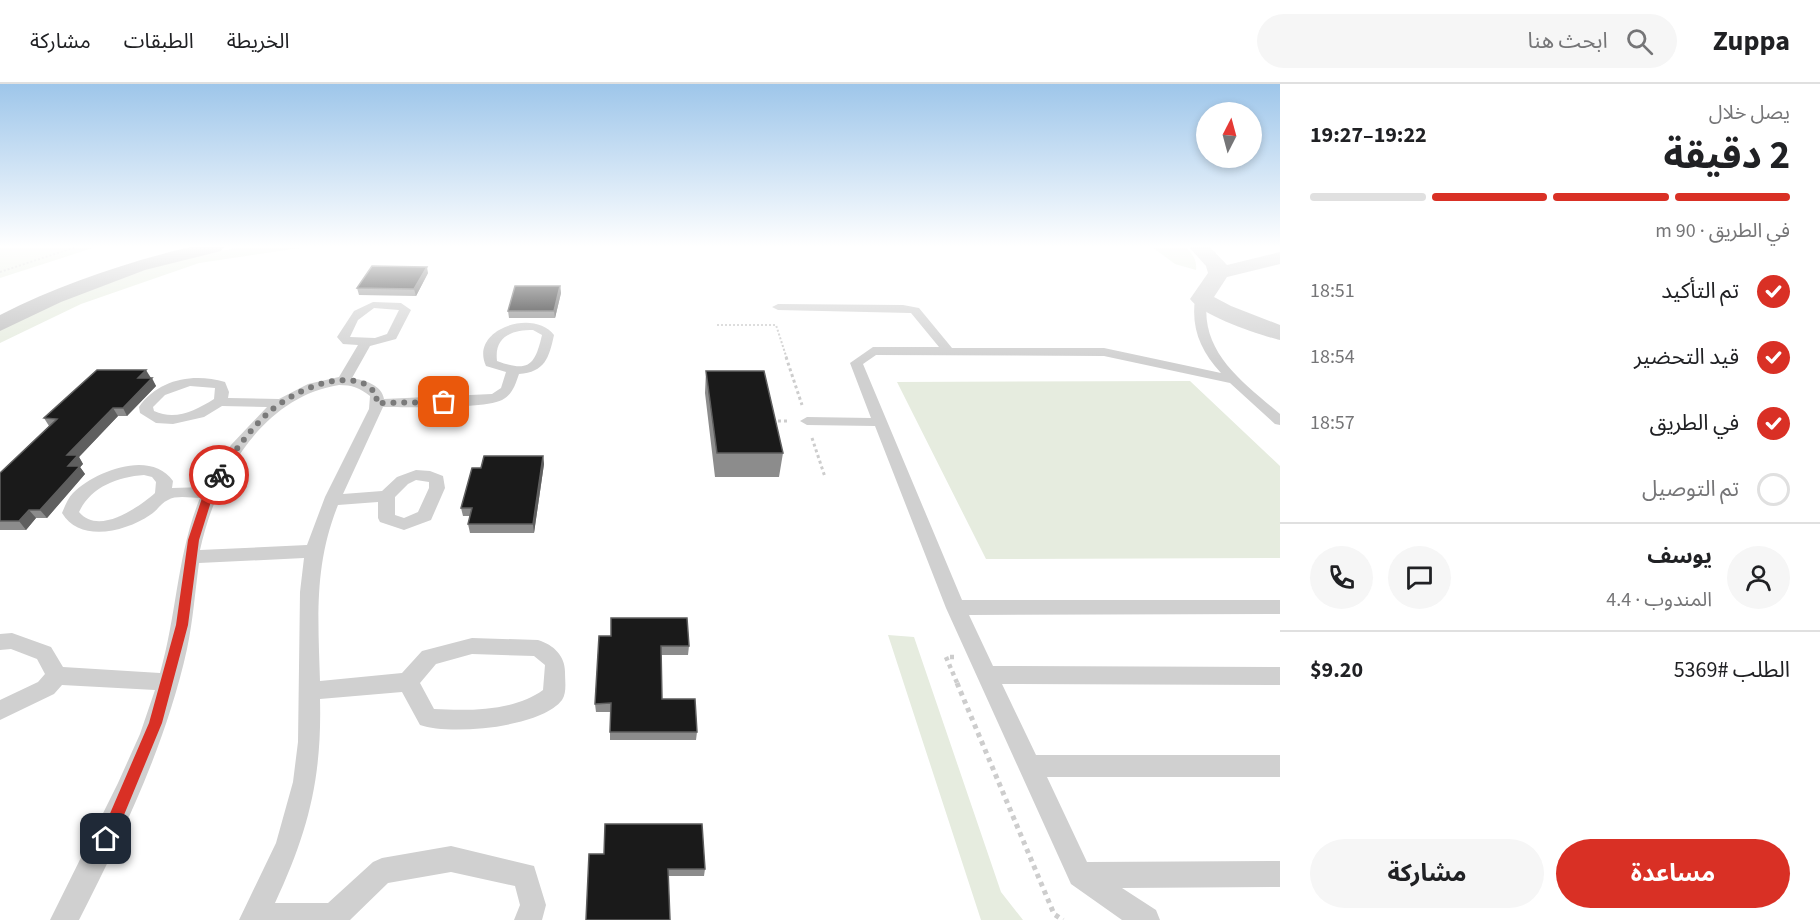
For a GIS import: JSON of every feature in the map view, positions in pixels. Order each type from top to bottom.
[{"type":"main road","points":[[0,306],[43,286]]},
{"type":"main road","points":[[0,324],[53,297],[83,286]]},
{"type":"street","points":[[1210,286],[1201,299],[1223,311],[1280,333]]},
{"type":"lane","points":[[1201,299],[1199,321],[1202,333],[1214,355],[1234,380],[1280,421]]},
{"type":"lane","points":[[373,305],[400,306],[405,310],[392,336],[376,342],[366,342],[347,341],[343,337],[352,318],[360,309],[373,305]]},
{"type":"lane","points":[[778,307],[915,310],[948,351]]},
{"type":"lane","points":[[515,327],[538,327],[544,331],[548,335],[542,360],[536,365],[513,370],[491,363],[489,355],[494,339],[503,330],[515,327]]},
{"type":"lane","points":[[344,381],[366,342]]},
{"type":"lane","points":[[1146,920],[1080,875],[956,608],[856,363],[873,351],[1104,352],[1234,380]]},
{"type":"lane","points":[[376,403],[444,402],[496,398],[507,390],[513,370]]},
{"type":"lane","points":[[219,402],[223,396],[220,385],[204,381],[192,382],[158,394],[146,407],[147,413],[152,417],[173,420],[199,414],[219,402],[281,403]]},
{"type":"lane","points":[[64,920],[106,839],[155,723],[182,625],[193,540],[209,492],[228,461],[248,435],[281,403],[306,390],[344,381],[367,385],[377,395],[376,409],[333,500],[314,551],[310,577],[308,762],[300,809],[280,867],[253,918],[333,919],[382,870],[451,859],[525,875],[533,905],[528,920]]},
{"type":"lane","points":[[807,421],[880,422]]},
{"type":"lane","points":[[163,495],[167,486],[165,478],[159,472],[134,470],[103,478],[88,486],[72,504],[70,513],[74,520],[82,524],[111,524],[142,513],[163,495],[209,492]]},
{"type":"lane","points":[[333,500],[387,496]]},
{"type":"lane","points":[[191,557],[314,551]]},
{"type":"lane","points":[[956,608],[1280,607]]},
{"type":"lane","points":[[0,642],[12,641],[44,653],[57,676]]},
{"type":"lane","points":[[308,691],[408,682],[429,657],[472,646],[538,648],[555,662],[554,694],[534,709],[468,721],[428,718],[408,682]]},
{"type":"lane","points":[[983,666],[1280,676]]},
{"type":"lane","points":[[57,676],[166,682]]},
{"type":"lane","points":[[0,710],[46,688],[57,676]]},
{"type":"lane","points":[[1029,766],[1280,766]]},
{"type":"lane","points":[[1080,875],[1280,874]]},
{"type":"path","points":[[717,325],[776,325],[825,477]]},
{"type":"path","points":[[983,666],[946,657],[1054,914],[1063,920]]},
{"type":"shaded area","points":[[95,286],[133,286],[81,304],[0,343],[0,328]]},
{"type":"shaded area","points":[[1190,381],[1280,466],[1280,558],[986,559],[897,382]]},
{"type":"shaded area","points":[[888,635],[914,637],[1001,892],[1023,920],[981,920]]},
{"type":"building","points":[[358,286],[416,286],[414,289],[357,288]]},
{"type":"building","points":[[515,286],[560,286],[554,311],[508,311]]},
{"type":"building","points":[[97,370],[146,370],[138,378],[152,378],[123,408],[113,408],[67,455],[78,455],[68,466],[80,466],[40,510],[29,510],[19,521],[0,521],[0,473],[57,419],[44,418]]},
{"type":"building","points":[[706,371],[764,371],[783,453],[717,453]]},
{"type":"building","points":[[484,456],[543,456],[533,524],[468,524],[472,508],[461,508],[472,468],[481,468]]},
{"type":"building","points":[[611,618],[687,618],[689,646],[661,646],[662,699],[695,699],[697,732],[610,732],[611,703],[595,704],[599,636],[611,636]]},
{"type":"building","points":[[605,824],[702,824],[705,869],[668,869],[670,920],[586,920],[589,854],[604,854]]},
{"type":"way so far","points":[[219,475],[248,435],[267,414],[281,403],[306,390],[344,381],[367,385],[377,395],[376,403],[444,402]]},
{"type":"route","points":[[106,839],[155,723],[182,625],[193,540],[209,492],[219,475]]}]
